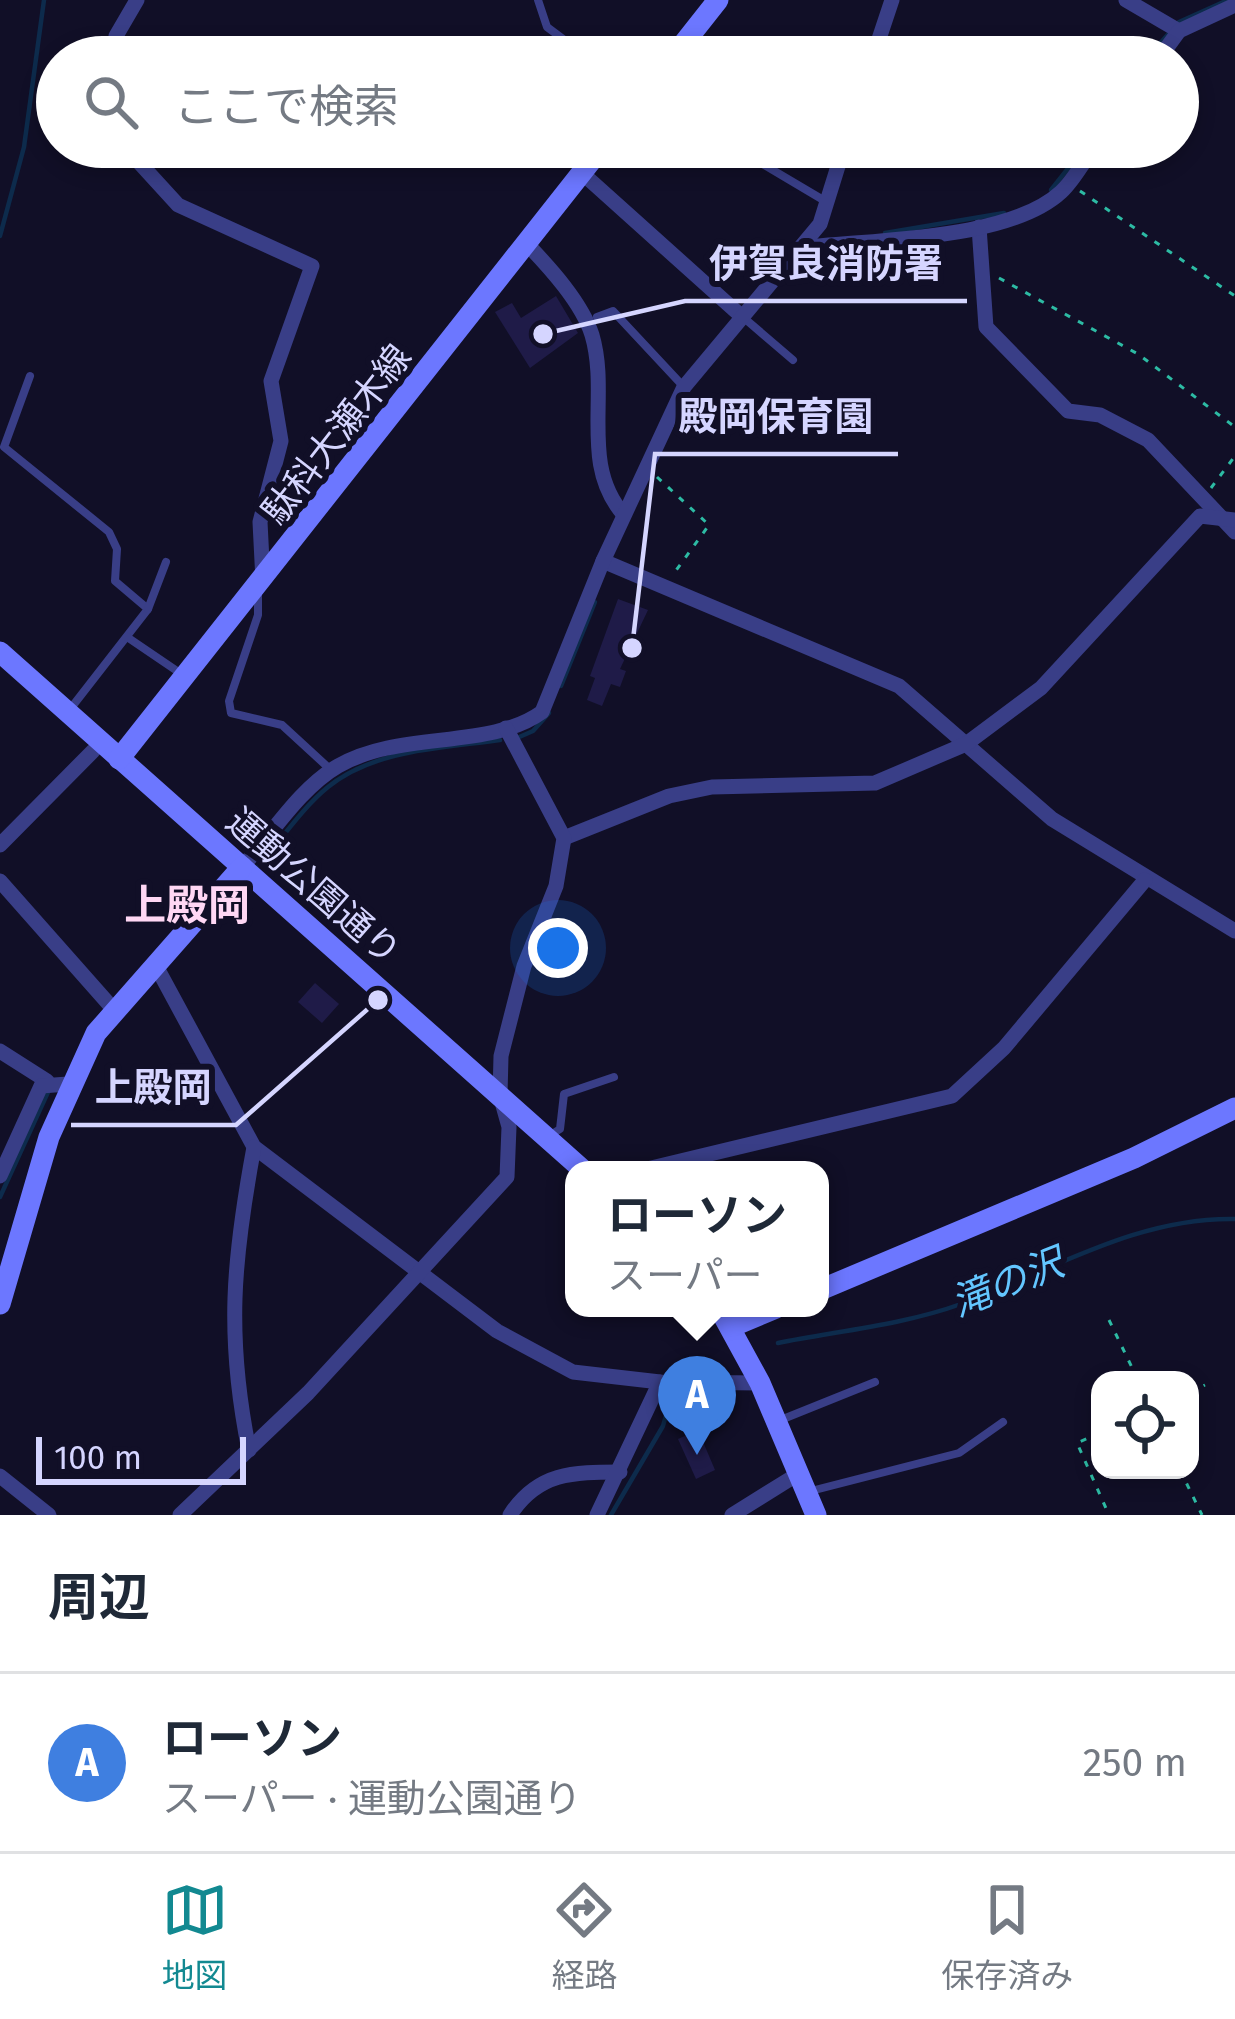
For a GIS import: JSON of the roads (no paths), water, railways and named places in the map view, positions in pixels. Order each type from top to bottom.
[{"type":"main road","points":[[690,36],[718,0]]},
{"type":"main road","name":"駄科大瀬木線","points":[[119,759],[586,168]]},
{"type":"main road","name":"運動公園通り","points":[[0,652],[574,1161]]},
{"type":"main road","points":[[0,1304],[57,1083],[154,964],[242,867]]},
{"type":"main road","points":[[829,1286],[1134,1158],[1235,1108]]},
{"type":"main road","points":[[726,1317],[760,1383],[816,1515]]},
{"type":"street","points":[[116,36],[137,0]]},
{"type":"street","points":[[880,36],[892,0]]},
{"type":"street","points":[[1126,0],[1174,28]]},
{"type":"street","points":[[1170,36],[1174,28],[1235,4]]},
{"type":"street","points":[[144,168],[178,205],[312,266],[272,381],[281,441],[260,522],[261,584]]},
{"type":"street","points":[[242,867],[332,771],[397,743],[506,728],[542,712],[603,561],[684,387],[820,224],[837,168]]},
{"type":"street","points":[[800,248],[980,226],[1025,215],[1068,184],[1079,168]]},
{"type":"street","points":[[582,173],[744,318]]},
{"type":"street","points":[[980,226],[986,327],[1068,411],[1100,415],[1148,440],[1235,532]]},
{"type":"street","points":[[526,244],[590,329],[601,390],[598,465],[607,496],[624,515]]},
{"type":"street","points":[[564,838],[631,809],[712,788],[875,783],[966,744],[1041,688],[1200,516],[1235,520]]},
{"type":"street","points":[[603,561],[899,686],[1052,819],[1235,932]]},
{"type":"street","points":[[179,1515],[423,1274],[507,1177],[509,1126],[500,1095],[510,1010],[549,910],[564,838],[506,728]]},
{"type":"street","points":[[0,845],[93,751]]},
{"type":"street","points":[[681,1161],[952,1096],[1004,1048],[1145,880]]},
{"type":"street","points":[[0,881],[115,1011]]},
{"type":"street","points":[[154,964],[254,1148],[287,1177],[548,1363],[573,1372],[660,1382],[760,1383]]},
{"type":"street","points":[[0,1051],[57,1083],[0,1176]]},
{"type":"street","points":[[249,1450],[232,1370],[236,1243],[254,1148]]},
{"type":"street","points":[[597,1515],[660,1382]]},
{"type":"street","points":[[510,1515],[547,1478],[562,1472],[620,1472]]},
{"type":"street","points":[[0,1476],[49,1515]]},
{"type":"street","points":[[732,1515],[802,1483]]},
{"type":"lane","points":[[538,0],[547,27],[559,36]]},
{"type":"lane","points":[[769,168],[826,202]]},
{"type":"lane","points":[[597,316],[613,311],[684,387]]},
{"type":"lane","points":[[744,318],[793,360]]},
{"type":"lane","points":[[30,376],[2,450],[109,532],[117,549],[116,581],[148,609]]},
{"type":"lane","points":[[68,712],[148,609],[166,562]]},
{"type":"lane","points":[[261,584],[258,615],[229,701],[231,713],[282,725],[332,771]]},
{"type":"lane","points":[[127,637],[188,677]]},
{"type":"lane","points":[[548,1137],[560,1129],[564,1094],[614,1077]]},
{"type":"lane","points":[[776,1422],[875,1382]]},
{"type":"lane","points":[[802,1483],[959,1453],[1004,1422]]},
{"type":"waterway","points":[[39,36],[44,0]]},
{"type":"waterway","points":[[1167,36],[1179,22],[1228,0]]},
{"type":"waterway","points":[[0,236],[24,147],[36,59]]},
{"type":"waterway","points":[[1051,190],[1068,168]]},
{"type":"waterway","points":[[885,233],[1004,213]]},
{"type":"waterway","points":[[782,281],[802,259]]},
{"type":"waterway","points":[[561,686],[595,602]]},
{"type":"waterway","points":[[517,738],[533,731],[549,713]]},
{"type":"waterway","points":[[259,865],[309,805],[347,774],[410,752],[500,740]]},
{"type":"waterway","points":[[0,1197],[49,1090]]},
{"type":"waterway","name":"滝の沢","points":[[778,1343],[939,1311],[1129,1236],[1198,1221],[1235,1219]]},
{"type":"waterway","name":"滝の沢","points":[[611,1515],[663,1426],[673,1390]]},
{"type":"place","name":"伊賀良消防署","points":[[543,334]]},
{"type":"place","name":"殿岡保育園","points":[[632,648]]},
{"type":"place","name":"上殿岡","points":[[378,1000]]},
{"type":"place","name":"ローソン","points":[[697,1455]]},
{"type":"district","name":"上殿岡","points":[[187,905]]}]
